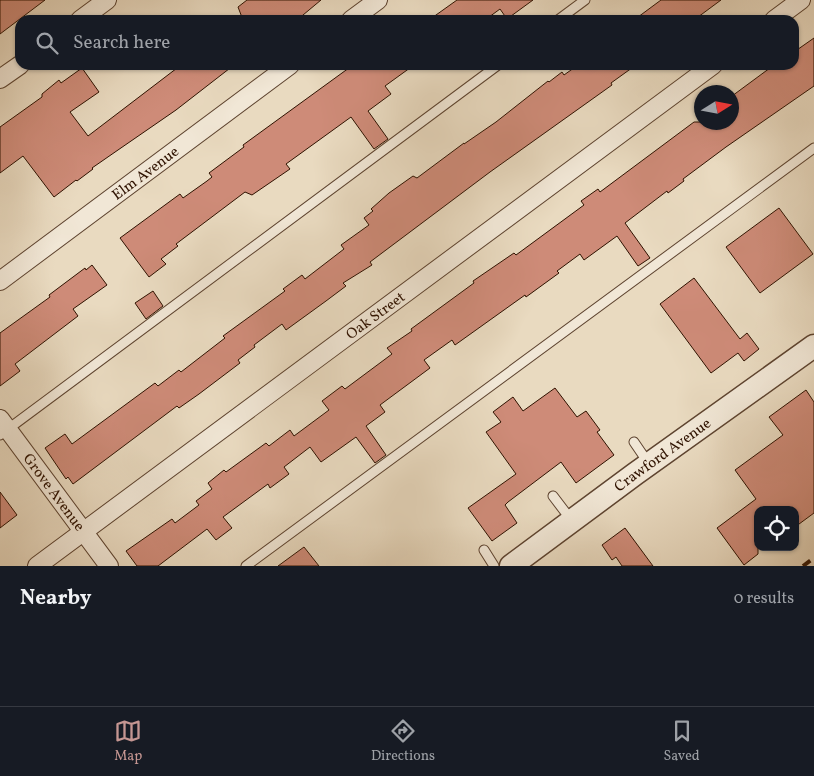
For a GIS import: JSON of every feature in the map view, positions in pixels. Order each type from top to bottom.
[{"type":"street","points":[[87,15],[107,0]]},
{"type":"street","points":[[358,15],[378,0]]},
{"type":"street","points":[[781,15],[801,0]]},
{"type":"street","points":[[0,79],[15,68]]},
{"type":"street","name":"Elm Avenue","points":[[0,281],[283,70]]},
{"type":"street","name":"Oak Street","points":[[37,566],[706,70]]},
{"type":"street","name":"Crawford Avenue","points":[[511,566],[814,346]]},
{"type":"street","name":"Grove Avenue","points":[[3,428],[109,566]]},
{"type":"lane","points":[[565,15],[585,0]]},
{"type":"lane","points":[[3,428],[491,70]]},
{"type":"lane","points":[[246,566],[814,148]]},
{"type":"lane","points":[[634,442],[649,464]]},
{"type":"lane","points":[[553,496],[572,521]]},
{"type":"lane","points":[[484,550],[494,566]]},
{"type":"building","points":[[0,0],[45,0],[25,15],[15,15],[15,23],[0,34]]},
{"type":"building","points":[[247,0],[321,0],[303,15],[241,15],[238,7]]},
{"type":"building","points":[[457,0],[533,0],[512,15],[504,15],[500,9],[492,15],[436,15]]},
{"type":"building","points":[[661,0],[721,0],[701,15],[641,15]]},
{"type":"building","points":[[814,38],[814,86],[726,147],[683,179],[684,181],[668,193],[667,191],[625,223],[650,258],[638,266],[617,236],[584,260],[580,254],[557,271],[559,273],[526,297],[525,295],[455,345],[452,340],[424,360],[430,368],[380,405],[385,412],[366,426],[386,455],[375,463],[356,437],[321,462],[310,447],[284,467],[289,474],[270,488],[268,484],[223,517],[232,528],[216,540],[207,529],[158,566],[137,566],[126,551],[172,519],[175,523],[199,505],[196,501],[212,489],[208,483],[224,470],[226,472],[266,443],[269,446],[290,430],[294,436],[329,410],[322,401],[342,386],[345,389],[392,354],[387,348],[474,283],[473,281],[514,253],[516,255],[584,205],[581,201],[598,189],[600,192],[694,122],[694,130],[739,130],[739,91],[767,70],[799,70],[799,48]]},
{"type":"building","points":[[79,70],[83,70],[99,92],[70,112],[88,136],[174,70],[228,70],[176,110],[92,168],[54,197],[23,156],[0,173],[0,127],[42,97],[42,94],[59,80],[61,83]]},
{"type":"building","points":[[346,70],[407,70],[385,86],[391,94],[368,111],[388,139],[374,149],[351,117],[286,164],[290,169],[252,195],[245,192],[176,244],[178,246],[161,259],[166,264],[149,277],[120,238],[180,194],[183,198],[207,181],[212,177],[209,173],[244,147],[243,145]]},
{"type":"building","points":[[571,70],[629,70],[611,83],[612,85],[490,172],[370,262],[372,265],[343,283],[346,286],[326,301],[286,330],[282,324],[254,345],[255,347],[238,360],[240,363],[199,394],[179,408],[177,406],[73,484],[68,477],[66,479],[45,448],[65,434],[72,444],[155,383],[158,386],[179,370],[181,372],[225,338],[223,336],[285,291],[283,289],[302,275],[305,279],[344,249],[341,245],[369,225],[364,218],[389,193],[413,176],[417,178],[496,122],[548,81],[562,72],[564,75]]},
{"type":"building","points":[[779,208],[813,254],[760,293],[726,247]]},
{"type":"building","points":[[92,265],[107,285],[73,309],[78,316],[15,364],[20,371],[0,386],[0,333],[50,297],[49,295],[85,268],[86,270]]},
{"type":"building","points":[[694,278],[740,339],[747,333],[759,349],[744,361],[738,353],[711,373],[660,304]]},
{"type":"building","points":[[153,291],[163,306],[146,319],[135,303]]},
{"type":"building","points":[[555,388],[577,417],[586,411],[600,430],[597,432],[614,455],[576,483],[561,462],[505,505],[517,523],[492,541],[468,508],[516,474],[486,432],[501,422],[493,412],[513,397],[523,411]]},
{"type":"building","points":[[806,390],[814,402],[814,513],[799,524],[799,506],[754,506],[754,551],[758,551],[758,554],[744,565],[717,528],[756,499],[735,470],[783,435],[769,417]]},
{"type":"building","points":[[0,492],[17,515],[0,528]]},
{"type":"building","points":[[625,528],[653,566],[622,566],[616,557],[612,560],[602,545]]},
{"type":"building","points":[[304,547],[319,566],[278,566]]},
{"type":"railway","points":[[803,566],[814,558]]}]
